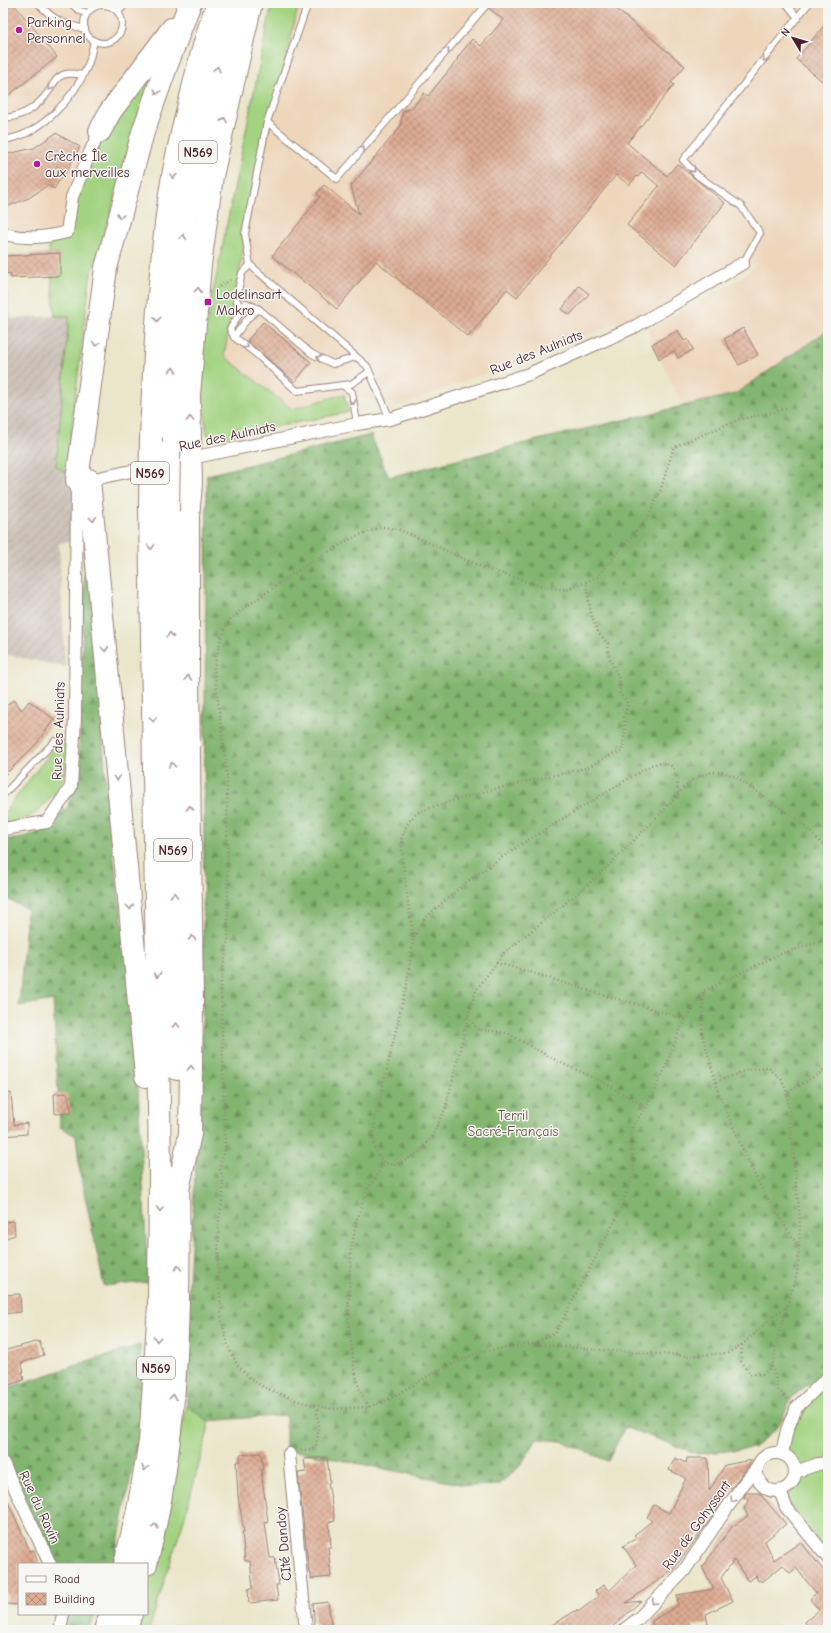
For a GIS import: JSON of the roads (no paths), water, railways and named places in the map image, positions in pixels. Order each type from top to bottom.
[{"type":"highway","name":"N569","points":[[146,1563],[162,1488],[174,1395],[178,1313],[178,1190],[159,509],[151,437],[154,358],[161,266],[168,207],[186,116],[199,64],[218,3]]},
{"type":"highway","name":"N569","points":[[125,1563],[138,1510],[150,1442],[159,1306],[159,509],[169,451],[186,302],[185,213],[207,109],[222,48],[237,3]]},
{"type":"highway","points":[[178,1190],[190,1134],[192,1002],[187,572],[191,458],[186,302],[200,264],[212,176],[251,3]]},
{"type":"highway","points":[[100,131],[110,112],[158,62],[189,5]]},
{"type":"highway","points":[[158,62],[143,132],[106,268],[83,480],[148,1104],[160,1170]]},
{"type":"highway","points":[[106,1630],[111,1615]]},
{"type":"highway","points":[[126,1630],[131,1615]]},
{"type":"street","points":[[3,234],[15,237],[47,237],[67,232],[72,197],[90,150],[100,131]]},
{"type":"street","name":"Rue des Aulniats","points":[[3,829],[47,822],[71,788],[75,719],[83,480],[357,424],[390,419],[529,374],[636,326],[743,263]]},
{"type":"street","points":[[756,1469],[758,1481],[768,1490],[780,1491],[791,1484],[795,1472],[792,1460],[782,1453],[787,1430],[796,1408],[828,1377]]},
{"type":"street","name":"Rue de Gohyssart","points":[[624,1630],[640,1616],[684,1571],[742,1486],[756,1469],[761,1458],[771,1453],[782,1453]]},
{"type":"street","name":"CIté Dandoy","points":[[289,1454],[306,1630]]},
{"type":"street","name":"Rue du Ravin","points":[[3,1463],[50,1563]]},
{"type":"street","points":[[795,1472],[818,1464],[828,1463]]},
{"type":"street","points":[[780,1491],[786,1507],[828,1558]]},
{"type":"street","points":[[60,1630],[63,1615]]},
{"type":"lane","points":[[38,3],[54,19],[65,24],[85,29]]},
{"type":"lane","points":[[70,3],[80,11],[88,13]]},
{"type":"lane","points":[[118,12],[127,3]]},
{"type":"lane","points":[[308,3],[267,122],[245,234],[250,265],[367,366],[390,419]]},
{"type":"lane","points":[[267,122],[337,179],[488,3]]},
{"type":"lane","points":[[786,3],[798,18]]},
{"type":"lane","points":[[743,263],[760,233],[741,206],[698,176],[683,160],[809,3]]},
{"type":"lane","points":[[103,5],[113,8],[118,12],[121,23],[117,35],[108,41],[99,42],[90,38],[85,29],[84,23],[88,13],[97,6],[103,5]]},
{"type":"lane","points":[[3,140],[25,134],[41,124],[64,102],[83,75],[94,41]]},
{"type":"lane","points":[[3,118],[19,116],[30,110],[40,101],[56,79],[62,75],[83,75]]},
{"type":"lane","points":[[242,310],[236,299],[242,273],[250,265]]},
{"type":"lane","points":[[356,357],[333,364],[312,354],[259,309],[246,303],[230,328],[234,337],[255,353],[297,391],[351,384],[370,372]]},
{"type":"lane","points":[[234,337],[248,318],[259,309]]},
{"type":"lane","points":[[342,385],[352,392],[357,424]]},
{"type":"lane","name":"Rue des Aulniats","points":[[3,795],[55,741]]},
{"type":"place","name":"Parking Personnel","points":[[19,30]]},
{"type":"place","name":"Crèche Île aux merveilles","points":[[37,164]]},
{"type":"place","name":"Lodelinsart Makro","points":[[208,302]]},
{"type":"park label","name":"Terril Sacré-Français","points":[[513,1124]]}]
